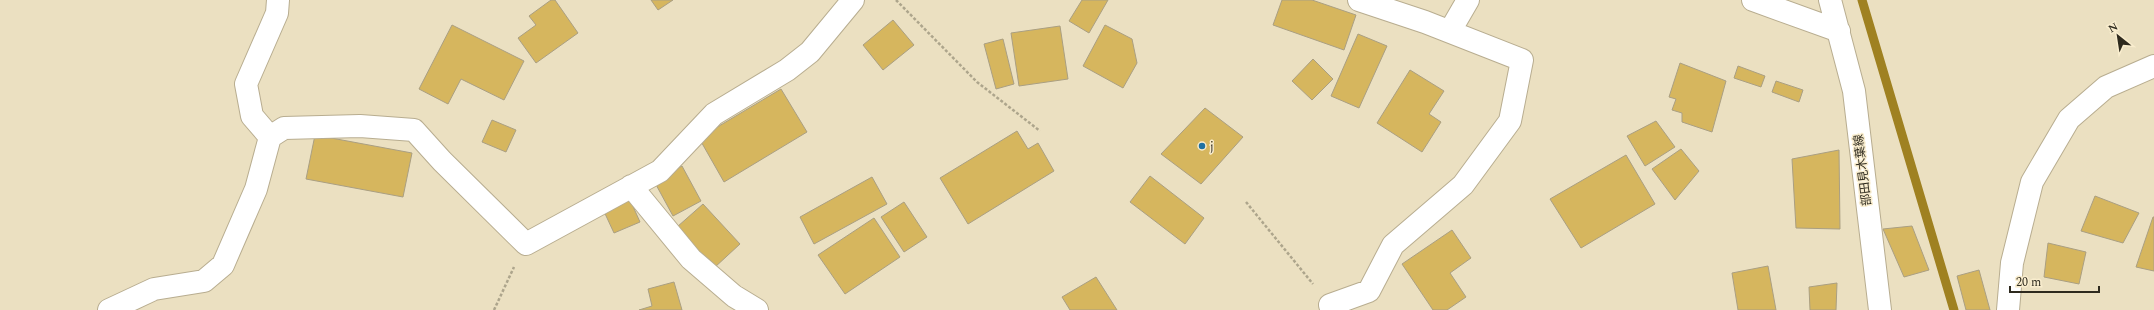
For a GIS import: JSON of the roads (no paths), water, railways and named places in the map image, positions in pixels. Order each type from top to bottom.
[{"type":"street","points":[[270,137],[252,116],[246,84],[277,13],[278,0]]},
{"type":"street","points":[[109,310],[154,289],[204,281],[223,265],[256,189],[270,137],[284,128],[360,126],[414,130],[442,161],[526,244],[660,171],[714,114],[787,70],[810,52],[853,0]]},
{"type":"street","points":[[1330,305],[1370,291],[1393,245],[1463,186],[1510,121],[1522,60],[1450,32],[1359,0]]},
{"type":"street","points":[[1450,32],[1468,0]]},
{"type":"street","points":[[1753,0],[1839,31]]},
{"type":"street","name":"部田見木葉線","points":[[1830,0],[1854,91],[1880,310]]},
{"type":"street","points":[[2008,310],[2012,263],[2032,182],[2069,120],[2106,88],[2154,66]]},
{"type":"street","points":[[631,186],[691,259],[734,296],[757,310]]},
{"type":"waterway","points":[[1862,0],[1954,310]]},
{"type":"place","name":"j","points":[[1202,146]]}]
